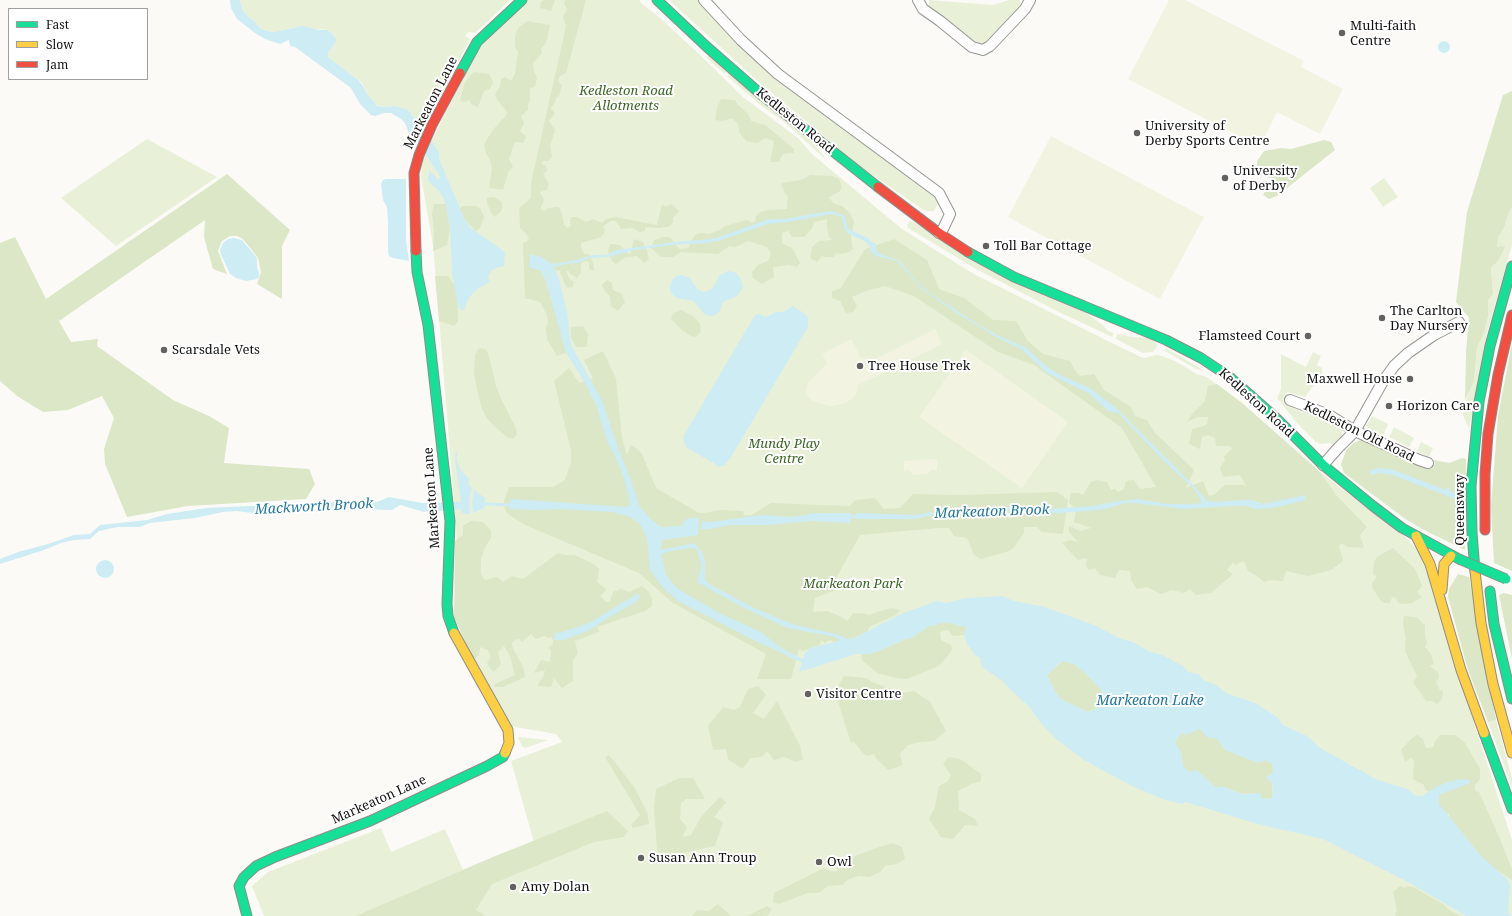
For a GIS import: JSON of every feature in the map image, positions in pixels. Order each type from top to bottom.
[{"type":"main road","name":"Markeaton Lane","points":[[247,916],[239,886],[244,877],[256,866],[275,856],[387,813],[497,761],[503,757],[507,750],[509,742],[508,730],[454,633],[448,616],[447,604],[450,521],[428,326],[417,272],[414,173],[419,155],[432,126],[477,42],[522,0]]},
{"type":"main road","name":"Kedleston Road","points":[[657,0],[707,47],[764,96],[881,190],[939,233],[975,257],[1019,279],[1166,340],[1201,358],[1231,378],[1274,416],[1323,465],[1373,506],[1416,536],[1455,558],[1509,580]]},
{"type":"main road","name":"Queensway","points":[[1512,266],[1490,346],[1479,402],[1471,486],[1472,533],[1481,623],[1493,684],[1512,753]]},
{"type":"main road","name":"Queensway","points":[[1485,542],[1485,474],[1488,434],[1498,376],[1512,315]]},
{"type":"main road","points":[[1416,536],[1430,564],[1461,670],[1512,809]]},
{"type":"main road","points":[[1487,557],[1494,624],[1512,699]]},
{"type":"main road","points":[[1442,605],[1442,572],[1444,564],[1455,558]]},
{"type":"street","name":"Kedleston Road","points":[[704,0],[741,40],[778,74],[939,193],[950,214],[943,229],[939,233]]},
{"type":"street","points":[[918,0],[923,9],[972,47],[983,50],[990,46],[1025,9],[1030,0]]},
{"type":"street","points":[[1323,465],[1355,431],[1382,383],[1394,366],[1434,335],[1459,322]]},
{"type":"street","name":"Kedleston Old Road","points":[[1290,400],[1329,415],[1355,431],[1428,463]]},
{"type":"green space","points":[[240,0],[510,0],[475,33],[469,32],[465,36],[470,39],[425,128],[423,126],[418,128],[393,106],[381,107],[375,104],[367,94],[362,83],[328,57],[328,53],[336,41],[332,33],[327,30],[296,27],[273,32],[263,30],[243,11]]},
{"type":"green space","name":"Markeaton Park","points":[[528,0],[639,0],[698,53],[743,97],[798,138],[812,154],[902,229],[974,274],[1114,344],[1143,358],[1157,355],[1162,356],[1175,361],[1197,374],[1207,377],[1242,403],[1319,471],[1404,536],[1422,554],[1450,649],[1512,840],[1512,916],[426,916],[537,853],[511,761],[562,742],[556,734],[510,726],[460,635],[456,525],[433,245],[421,177],[423,158],[476,52]]},
{"type":"green space","points":[[544,0],[555,0],[551,11],[540,8],[541,2]]},
{"type":"green space","points":[[566,0],[586,0],[566,73],[560,76],[558,81],[562,85],[559,96],[556,98],[551,109],[555,113],[549,121],[555,130],[550,146],[552,157],[548,161],[544,161],[541,164],[545,165],[548,170],[543,174],[549,184],[547,190],[540,192],[544,200],[541,209],[544,211],[548,208],[558,207],[561,211],[564,225],[567,228],[571,226],[571,217],[577,217],[586,222],[593,219],[602,223],[606,219],[615,217],[657,225],[662,204],[666,207],[671,204],[679,211],[673,218],[673,223],[668,227],[645,227],[645,231],[640,232],[633,228],[621,229],[616,221],[611,221],[603,226],[605,232],[601,237],[581,243],[584,254],[589,254],[593,263],[594,271],[589,269],[589,262],[586,261],[581,263],[581,273],[577,278],[569,273],[569,271],[566,271],[569,278],[574,282],[573,287],[567,288],[559,270],[556,271],[554,267],[534,268],[541,271],[545,278],[560,329],[566,353],[557,356],[547,339],[547,315],[540,302],[525,299],[523,243],[529,240],[526,233],[520,228],[519,208],[531,198],[531,183],[566,26],[563,17],[567,10],[564,2]]},
{"type":"green space","points":[[669,0],[699,0],[729,35],[759,63],[937,195],[938,203],[934,211],[925,211],[861,167],[761,84]]},
{"type":"green space","points":[[929,0],[993,5],[1009,0],[1020,0],[1020,8],[988,42],[978,44],[972,42],[929,6]]},
{"type":"green space","points":[[1169,0],[1185,0],[1304,61],[1301,67],[1343,89],[1320,134],[1277,112],[1260,147],[1128,79]]},
{"type":"green space","points":[[527,21],[550,25],[546,43],[541,49],[542,53],[533,63],[534,72],[537,77],[535,87],[530,88],[528,110],[521,116],[524,123],[520,131],[526,137],[523,143],[515,142],[509,159],[513,167],[508,172],[503,190],[489,188],[492,169],[484,146],[493,130],[508,113],[495,95],[500,86],[501,79],[505,77],[511,81],[515,74],[518,52],[515,47],[515,37],[518,28]]},
{"type":"green space","points":[[708,55],[810,140],[825,157],[824,158],[784,122],[744,91],[727,76],[729,75],[726,72],[725,74],[708,59]]},
{"type":"green space","points":[[474,72],[489,74],[493,82],[490,89],[484,91],[478,107],[472,105],[469,100],[464,102],[460,100],[465,82]]},
{"type":"green space","points":[[1512,91],[1512,207],[1504,228],[1499,235],[1497,247],[1505,246],[1499,260],[1491,268],[1493,294],[1488,300],[1488,317],[1484,333],[1477,348],[1474,382],[1465,400],[1466,352],[1469,318],[1456,302],[1467,212],[1503,95]]},
{"type":"green space","points":[[721,99],[735,100],[737,104],[748,114],[751,121],[765,125],[794,149],[794,153],[783,154],[779,162],[770,162],[774,141],[765,138],[757,143],[746,141],[739,132],[738,124],[732,118],[723,121],[715,120],[717,108]]},
{"type":"green space","points":[[1051,136],[1204,217],[1160,299],[1008,217]]},
{"type":"green space","points":[[147,139],[217,177],[116,246],[61,198]]},
{"type":"green space","points":[[1324,140],[1331,142],[1335,150],[1277,196],[1269,199],[1263,195],[1272,179],[1261,175],[1257,167],[1257,161],[1264,151],[1281,148],[1291,149]]},
{"type":"green space","points":[[227,174],[290,230],[282,246],[282,299],[257,284],[261,272],[258,258],[243,239],[237,236],[230,236],[222,241],[218,251],[227,274],[213,269],[204,237],[205,220],[59,321],[71,342],[98,339],[97,346],[173,400],[209,416],[229,428],[224,463],[309,469],[315,484],[306,499],[188,506],[127,517],[105,464],[104,449],[114,418],[102,396],[68,410],[43,412],[17,396],[0,381],[0,243],[15,237],[46,299]]},
{"type":"green space","points":[[810,175],[832,176],[839,179],[842,187],[840,191],[828,198],[835,204],[842,206],[850,213],[854,222],[851,238],[853,249],[849,252],[842,254],[836,253],[834,257],[822,256],[817,262],[810,258],[812,247],[819,241],[832,240],[829,237],[827,219],[814,222],[812,229],[804,237],[792,237],[788,231],[782,233],[782,243],[792,248],[800,263],[797,267],[789,265],[773,267],[774,277],[762,284],[753,278],[752,272],[758,265],[768,261],[771,253],[767,247],[748,241],[736,247],[729,246],[718,254],[681,252],[673,257],[661,257],[651,248],[654,240],[663,237],[670,237],[679,249],[688,248],[695,235],[701,233],[709,234],[720,230],[725,226],[747,220],[752,223],[756,221],[755,217],[760,212],[787,209],[788,196],[784,192],[781,183],[801,180]]},
{"type":"green space","points":[[1384,178],[1398,197],[1383,207],[1370,188]]},
{"type":"green space","points":[[494,197],[502,202],[502,210],[495,217],[490,211],[487,202],[487,198]]},
{"type":"green space","points":[[434,204],[446,204],[450,228],[447,245],[433,251],[434,232],[432,213]]},
{"type":"green space","points":[[462,206],[475,206],[480,208],[484,217],[480,228],[476,231],[465,220],[459,210]]},
{"type":"green space","points":[[1512,207],[1512,245],[1487,333],[1469,429],[1462,409],[1474,382],[1477,348],[1484,333],[1488,317],[1488,300],[1493,294],[1491,268],[1499,260],[1504,246],[1497,248],[1499,235],[1504,228]]},
{"type":"green space","points":[[910,221],[1086,313],[1104,326],[1108,331],[1114,333],[1112,337],[1059,312],[976,269],[908,228],[907,225]]},
{"type":"green space","points":[[634,239],[643,242],[649,260],[644,263],[637,256],[624,258],[616,264],[612,261],[608,251],[610,244],[620,245],[630,255]]},
{"type":"green space","points":[[894,239],[927,260],[939,289],[964,298],[993,320],[1016,321],[1027,340],[1043,354],[1070,361],[1080,376],[1094,374],[1104,390],[1131,407],[1135,416],[1147,420],[1155,433],[1194,470],[1186,488],[1203,481],[1209,496],[1215,494],[1225,485],[1244,485],[1247,487],[1240,475],[1223,477],[1220,468],[1225,460],[1224,456],[1233,448],[1229,446],[1216,446],[1215,438],[1208,435],[1202,437],[1200,449],[1189,444],[1192,429],[1207,425],[1208,417],[1197,417],[1187,422],[1192,414],[1205,401],[1208,386],[1217,384],[1242,403],[1319,471],[1337,496],[1367,527],[1360,535],[1364,548],[1347,547],[1342,543],[1339,546],[1343,561],[1331,570],[1308,576],[1286,571],[1283,581],[1269,580],[1264,582],[1248,571],[1244,561],[1235,565],[1233,562],[1227,570],[1233,574],[1211,593],[1196,595],[1190,589],[1184,593],[1172,590],[1161,594],[1147,587],[1137,589],[1131,580],[1130,571],[1119,570],[1115,578],[1100,575],[1095,568],[1088,570],[1086,565],[1087,558],[1078,560],[1062,543],[1070,540],[1078,542],[1069,532],[1069,526],[1080,531],[1091,528],[1074,522],[1076,509],[1069,503],[1071,493],[1079,493],[1083,495],[1091,482],[1097,480],[1107,482],[1111,490],[1115,489],[1118,492],[1124,489],[1126,481],[1134,480],[1140,489],[1156,487],[1122,428],[1034,365],[998,352],[914,296],[885,286],[866,291],[852,297],[857,306],[853,312],[846,313],[840,301],[832,298],[832,291],[841,288],[865,249]]},
{"type":"green space","points":[[435,276],[448,276],[455,286],[458,306],[458,321],[454,326],[439,321]]},
{"type":"green space","points":[[607,280],[612,283],[613,290],[622,294],[625,302],[618,311],[611,306],[610,296],[604,290],[602,285]]},
{"type":"green space","points":[[681,310],[693,316],[700,324],[701,332],[697,336],[693,337],[683,331],[671,319],[673,313]]},
{"type":"green space","points":[[583,326],[588,334],[587,347],[576,347],[571,337],[571,327]]},
{"type":"green space","name":"Tree House Trek","points":[[935,329],[942,344],[858,385],[857,393],[846,403],[831,406],[812,401],[808,396],[806,391],[808,383],[827,363],[822,354],[851,339],[861,358],[875,359]]},
{"type":"green space","points":[[1117,334],[1149,338],[1158,345],[1153,352],[1143,353],[1116,339]]},
{"type":"green space","points":[[1512,343],[1512,571],[1494,563],[1491,506],[1498,416]]},
{"type":"green space","points":[[479,348],[485,349],[488,353],[496,386],[516,428],[517,434],[513,439],[507,437],[493,425],[486,417],[482,409],[474,372],[475,355]]},
{"type":"green space","points":[[1166,348],[1205,371],[1196,369],[1165,351]]},
{"type":"green space","points":[[966,350],[1068,422],[1022,488],[919,417]]},
{"type":"green space","points":[[603,351],[616,379],[622,438],[627,455],[631,445],[637,449],[642,454],[656,488],[699,513],[720,510],[743,511],[744,515],[752,515],[771,503],[849,506],[856,500],[875,498],[884,509],[900,508],[913,494],[961,495],[1057,492],[1068,500],[1063,534],[1042,532],[1037,527],[1024,527],[1024,533],[1014,547],[1009,551],[981,559],[974,555],[967,538],[954,536],[949,528],[860,535],[836,578],[839,589],[815,598],[813,612],[827,611],[840,616],[847,621],[853,613],[869,615],[892,608],[900,610],[896,615],[869,627],[868,631],[854,638],[834,642],[830,640],[825,643],[821,640],[820,645],[803,651],[799,649],[791,679],[757,679],[766,654],[673,603],[639,573],[525,525],[509,515],[505,510],[504,501],[509,487],[553,487],[565,480],[571,462],[571,450],[554,381],[569,368],[579,383],[593,378],[584,360]]},
{"type":"green space","points":[[1313,352],[1321,356],[1317,365],[1322,368],[1322,374],[1305,397],[1287,392],[1284,403],[1303,413],[1307,411],[1342,428],[1342,435],[1332,445],[1330,443],[1320,444],[1315,441],[1297,423],[1277,398],[1281,389],[1281,354],[1306,367]]},
{"type":"green space","points":[[1372,416],[1388,424],[1383,436],[1366,427]]},
{"type":"green space","points":[[1394,427],[1414,438],[1409,447],[1389,437]]},
{"type":"green space","points":[[1368,439],[1399,457],[1425,467],[1430,468],[1435,464],[1434,460],[1449,463],[1462,458],[1466,459],[1465,550],[1422,529],[1404,518],[1344,473],[1341,464],[1347,449],[1360,440]]},
{"type":"green space","points":[[1421,442],[1433,448],[1429,457],[1417,451]]},
{"type":"green space","points":[[930,459],[937,460],[937,470],[931,470],[928,474],[913,475],[909,470],[904,471],[904,461]]},
{"type":"green space","points":[[471,521],[483,522],[491,530],[491,538],[484,549],[481,559],[481,574],[485,580],[497,577],[503,582],[512,576],[523,579],[558,553],[574,555],[594,564],[599,569],[597,582],[607,590],[600,596],[606,602],[610,601],[613,592],[621,589],[629,592],[642,586],[649,592],[652,600],[652,606],[645,611],[597,627],[599,632],[575,641],[578,653],[573,660],[573,681],[562,688],[554,678],[551,687],[537,686],[543,677],[545,670],[534,673],[541,660],[550,662],[551,650],[548,648],[553,644],[552,637],[549,638],[544,636],[536,639],[531,634],[522,642],[519,639],[515,640],[512,643],[513,648],[523,667],[525,677],[503,687],[494,687],[495,684],[515,675],[510,656],[504,646],[498,652],[501,665],[493,672],[487,663],[491,657],[488,650],[480,647],[479,655],[474,659],[454,617],[455,541],[463,535],[463,526]]},
{"type":"green space","points":[[1393,548],[1415,569],[1422,586],[1417,592],[1422,597],[1412,603],[1398,603],[1396,598],[1392,597],[1390,603],[1384,603],[1373,589],[1372,583],[1377,577],[1373,574],[1374,562],[1377,557]]},
{"type":"green space","points":[[1458,574],[1469,577],[1496,720],[1488,722],[1468,670],[1448,597],[1449,589]]},
{"type":"green space","points":[[1504,593],[1512,595],[1512,659],[1499,595]]},
{"type":"green space","points":[[1404,616],[1416,617],[1425,625],[1427,643],[1425,647],[1431,654],[1434,663],[1430,666],[1438,672],[1439,678],[1436,682],[1439,689],[1443,691],[1442,699],[1437,704],[1433,701],[1426,701],[1413,682],[1417,676],[1405,651],[1406,637],[1403,626]]},
{"type":"green space","points":[[939,623],[950,623],[966,627],[964,635],[953,636],[948,630],[940,632],[941,640],[951,645],[952,649],[939,666],[907,679],[877,673],[862,660],[861,656],[863,653],[866,654],[879,651],[906,639],[910,639],[929,626],[934,626]]},
{"type":"green space","points":[[1063,661],[1074,664],[1102,691],[1103,701],[1097,708],[1088,712],[1061,699],[1056,693],[1047,675]]},
{"type":"green space","points":[[844,676],[866,678],[872,682],[903,693],[914,691],[930,702],[946,731],[934,741],[908,745],[900,754],[903,765],[888,770],[874,754],[868,756],[864,754],[854,742],[851,743],[835,692]]},
{"type":"green space","points":[[758,686],[766,695],[753,713],[764,719],[777,701],[800,746],[803,759],[796,762],[784,757],[774,760],[767,751],[762,757],[751,758],[742,769],[728,759],[726,749],[713,750],[708,726],[723,707],[734,710],[740,707],[748,689]]},
{"type":"green space","points":[[1496,720],[1512,778],[1512,787],[1488,722]]},
{"type":"green space","points":[[1200,728],[1207,737],[1217,739],[1225,750],[1266,760],[1273,765],[1272,798],[1263,799],[1249,793],[1242,794],[1224,787],[1215,787],[1197,771],[1189,772],[1183,765],[1181,752],[1176,745],[1176,740],[1183,732],[1186,735]]},
{"type":"green space","points":[[1417,735],[1423,739],[1426,748],[1434,747],[1434,743],[1440,735],[1455,735],[1465,743],[1480,769],[1480,779],[1475,785],[1475,791],[1479,792],[1496,830],[1512,869],[1512,880],[1491,866],[1480,855],[1451,819],[1449,814],[1441,811],[1434,793],[1425,790],[1424,785],[1413,779],[1414,761],[1411,758],[1405,762],[1401,750],[1412,738]]},
{"type":"green space","points":[[518,737],[548,740],[525,748],[522,746]]},
{"type":"green space","points":[[609,755],[634,787],[647,812],[649,824],[633,828],[631,825],[640,815],[605,757]]},
{"type":"green space","points":[[949,757],[960,759],[981,774],[981,781],[971,784],[958,791],[959,810],[975,819],[978,826],[965,825],[953,839],[941,837],[929,819],[935,807],[939,786],[948,781],[951,775],[943,763]]},
{"type":"green space","points":[[679,778],[693,778],[705,799],[686,799],[681,803],[680,819],[687,827],[682,837],[691,835],[701,817],[720,797],[726,802],[714,817],[723,822],[715,846],[663,857],[657,851],[654,808],[656,789]]},
{"type":"green space","points":[[607,811],[628,831],[624,837],[594,842],[492,884],[476,910],[484,916],[355,916],[493,857]]},
{"type":"green space","points":[[381,828],[391,852],[445,829],[463,870],[355,916],[264,916],[252,886],[268,872]]},
{"type":"green space","points":[[893,843],[902,847],[905,859],[897,864],[885,866],[880,872],[869,877],[859,876],[849,879],[842,885],[828,886],[819,893],[808,893],[779,904],[773,902],[774,893],[824,868],[832,872],[837,871],[837,863]]},
{"type":"green space","points":[[1400,886],[1405,888],[1408,886],[1413,887],[1443,904],[1449,910],[1462,916],[1395,916],[1397,910],[1393,892]]},
{"type":"green space","points":[[718,904],[731,916],[692,916],[697,910],[709,911]]},
{"type":"green space","points":[[767,906],[772,909],[767,916],[747,916]]},
{"type":"water","points":[[230,0],[240,0],[243,11],[263,30],[273,32],[302,26],[327,30],[332,33],[337,40],[328,53],[328,57],[358,80],[377,106],[395,106],[408,110],[414,118],[416,127],[423,126],[439,153],[439,159],[465,220],[471,228],[505,252],[504,266],[491,271],[488,277],[490,282],[473,293],[468,299],[464,310],[462,311],[458,306],[452,273],[450,228],[446,204],[440,192],[428,181],[429,170],[439,180],[440,174],[437,167],[431,162],[416,140],[411,150],[410,136],[405,123],[391,113],[384,113],[375,116],[371,115],[360,104],[351,88],[295,47],[290,46],[289,40],[280,44],[265,39],[237,19],[231,8]]},
{"type":"water","points":[[1442,41],[1446,41],[1450,47],[1446,53],[1442,53],[1438,49],[1438,45]]},
{"type":"water","points":[[406,179],[406,240],[409,261],[389,256],[387,207],[383,200],[381,184],[383,180]]},
{"type":"water","name":"Markeaton Lake","points":[[832,211],[845,216],[850,230],[868,238],[873,243],[876,243],[876,250],[880,254],[900,261],[917,282],[928,292],[979,325],[1001,337],[1025,347],[1049,368],[1060,375],[1090,388],[1115,407],[1196,488],[1206,500],[1213,502],[1252,500],[1263,504],[1305,495],[1306,500],[1273,508],[1255,509],[1247,506],[1234,506],[1184,509],[1126,503],[1106,509],[1042,514],[1014,510],[967,515],[937,514],[916,519],[856,519],[856,513],[915,515],[949,509],[966,510],[1015,507],[1028,510],[1092,506],[1138,499],[1167,504],[1201,503],[1201,500],[1194,489],[1165,462],[1118,413],[1108,411],[1088,393],[1047,373],[1021,349],[1000,339],[955,312],[922,289],[897,261],[876,256],[870,251],[870,247],[866,242],[847,233],[844,228],[842,217],[832,214],[789,222],[768,224],[718,241],[635,250],[608,257],[589,258],[578,263],[554,267],[559,279],[567,312],[571,345],[602,400],[639,506],[661,527],[682,526],[684,521],[688,518],[699,518],[698,535],[663,540],[660,550],[694,543],[702,552],[705,560],[705,580],[711,585],[756,609],[795,625],[836,634],[848,639],[854,638],[901,614],[937,601],[946,603],[966,598],[1002,596],[1014,601],[1045,607],[1094,625],[1119,638],[1133,642],[1149,652],[1164,656],[1183,666],[1188,672],[1199,674],[1203,680],[1216,685],[1226,693],[1255,703],[1277,717],[1283,725],[1307,736],[1320,748],[1356,768],[1378,780],[1407,789],[1417,796],[1422,796],[1436,787],[1448,782],[1462,779],[1470,780],[1470,783],[1439,795],[1439,804],[1480,855],[1507,879],[1510,885],[1508,912],[1511,916],[1466,916],[1408,882],[1323,839],[1257,824],[1186,802],[1182,804],[1165,800],[1132,786],[1084,760],[1055,738],[1040,722],[1028,705],[1001,680],[982,667],[980,658],[975,655],[967,644],[964,635],[966,627],[950,623],[940,623],[934,626],[929,626],[910,639],[905,639],[879,651],[870,654],[856,654],[799,672],[802,662],[751,639],[678,601],[668,592],[667,593],[650,570],[647,539],[643,530],[639,523],[630,517],[612,512],[560,509],[509,509],[510,499],[627,507],[630,504],[624,478],[608,444],[596,405],[584,381],[566,353],[545,278],[541,271],[529,267],[530,254],[542,257],[552,264],[576,260],[593,255],[606,255],[617,250],[716,238],[769,219],[785,219]],"holes":[[[692,548],[697,549],[701,566],[697,582],[744,608],[788,628],[835,637],[839,641],[810,648],[805,653],[803,659],[783,649],[761,632],[721,614],[677,588],[666,575],[661,554]],[[1062,661],[1074,664],[1102,691],[1103,701],[1097,708],[1088,712],[1061,699],[1056,693],[1047,675]],[[1200,729],[1207,737],[1217,739],[1225,750],[1258,763],[1266,760],[1273,765],[1273,773],[1266,777],[1273,785],[1272,798],[1263,799],[1260,793],[1242,794],[1224,787],[1215,787],[1197,770],[1189,772],[1183,765],[1181,752],[1176,745],[1176,740],[1183,732],[1186,735]]]},
{"type":"water","points":[[234,238],[242,240],[257,258],[259,277],[257,279],[246,281],[236,278],[230,274],[220,250],[223,243],[228,239]]},
{"type":"water","points":[[728,271],[734,272],[740,277],[743,287],[737,296],[723,302],[720,311],[715,315],[710,316],[704,314],[694,301],[677,298],[670,290],[672,280],[677,276],[682,275],[690,278],[697,289],[703,292],[708,291],[713,288],[720,275]]},
{"type":"water","points":[[793,306],[805,314],[808,318],[808,327],[726,465],[717,467],[717,465],[687,448],[683,437],[755,315],[759,314],[766,317],[776,312],[783,312]]},
{"type":"water","points":[[456,451],[460,469],[469,479],[468,484],[472,489],[469,500],[470,514],[462,513],[461,509],[440,511],[430,510],[424,512],[400,505],[392,510],[324,507],[278,509],[251,513],[237,511],[223,512],[195,518],[150,523],[140,527],[118,527],[99,531],[90,539],[61,543],[0,564],[0,559],[18,552],[74,535],[90,534],[100,525],[147,520],[167,514],[206,508],[337,502],[363,504],[377,502],[389,497],[422,503],[461,502],[455,459]]},
{"type":"water","points":[[1380,468],[1391,469],[1446,490],[1447,487],[1450,488],[1449,491],[1460,495],[1458,500],[1392,475],[1380,473],[1371,475],[1369,470]]},
{"type":"water","points":[[474,490],[485,498],[484,508],[473,513],[472,504]]},
{"type":"water","points":[[815,513],[851,513],[851,521],[850,523],[811,521],[768,525],[730,525],[710,529],[701,529],[702,521],[712,522],[761,515],[793,517]]},
{"type":"water","points":[[105,560],[111,563],[114,569],[111,575],[105,578],[99,575],[96,569],[99,563]]},
{"type":"water","points":[[638,593],[640,598],[634,603],[590,630],[564,640],[554,640],[555,632],[559,633],[589,623]]},
{"type":"waterway","points":[[433,163],[441,175]]},
{"type":"waterway","name":"Mackworth Brook","points":[[482,504],[512,505]]},
{"type":"waterway","name":"Markeaton Brook","points":[[847,517],[860,516]]},
{"type":"traffic: fast","points":[[460,73],[477,42],[522,0]]},
{"type":"traffic: fast","points":[[657,0],[707,47],[763,96],[878,187]]},
{"type":"traffic: fast","points":[[416,251],[417,272],[428,325],[450,521],[447,604],[448,616],[454,633]]},
{"type":"traffic: fast","points":[[968,252],[1014,277],[1166,340],[1201,358],[1231,378],[1274,416],[1323,465],[1373,506],[1402,528],[1459,559]]},
{"type":"traffic: fast","points":[[1475,571],[1472,533],[1471,486],[1479,402],[1490,346],[1512,266]]},
{"type":"traffic: fast","points":[[1459,559],[1506,579]]},
{"type":"traffic: fast","points":[[1490,591],[1494,624],[1512,699]]},
{"type":"traffic: fast","points":[[1484,733],[1512,809]]},
{"type":"traffic: fast","points":[[247,916],[239,886],[244,877],[256,866],[275,857],[370,821],[487,766],[503,757],[505,753]]},
{"type":"traffic: slow","points":[[1416,536],[1430,564],[1461,670],[1484,733]]},
{"type":"traffic: slow","points":[[1442,590],[1444,564],[1451,556]]},
{"type":"traffic: slow","points":[[1475,571],[1481,623],[1493,684],[1512,753]]},
{"type":"traffic: slow","points":[[454,633],[508,730],[509,743],[505,753]]},
{"type":"traffic: jam","points":[[416,251],[414,173],[419,155],[432,125],[460,73]]},
{"type":"traffic: jam","points":[[878,187],[939,233],[968,252]]},
{"type":"traffic: jam","points":[[1485,530],[1485,474],[1488,434],[1498,375],[1512,315]]},
{"type":"place","name":"Multi-faith Centre","points":[[1342,33]]},
{"type":"place","name":"University of Derby Sports Centre","points":[[1137,133]]},
{"type":"place","name":"University of Derby","points":[[1225,178]]},
{"type":"place","name":"Toll Bar Cottage","points":[[986,246]]},
{"type":"place","name":"The Carlton Day Nursery","points":[[1382,318]]},
{"type":"place","name":"Flamsteed Court","points":[[1308,336]]},
{"type":"place","name":"Scarsdale Vets","points":[[164,350]]},
{"type":"place","name":"Tree House Trek","points":[[860,366]]},
{"type":"place","name":"Maxwell House","points":[[1410,379]]},
{"type":"place","name":"Horizon Care","points":[[1389,406]]},
{"type":"place","name":"Visitor Centre","points":[[808,694]]},
{"type":"place","name":"Susan Ann Troup","points":[[641,858]]},
{"type":"place","name":"Owl","points":[[819,862]]},
{"type":"place","name":"Amy Dolan","points":[[513,887]]},
{"type":"park label","name":"Kedleston Road Allotments","points":[[626,98]]},
{"type":"park label","name":"Mundy Play Centre","points":[[784,452]]}]
